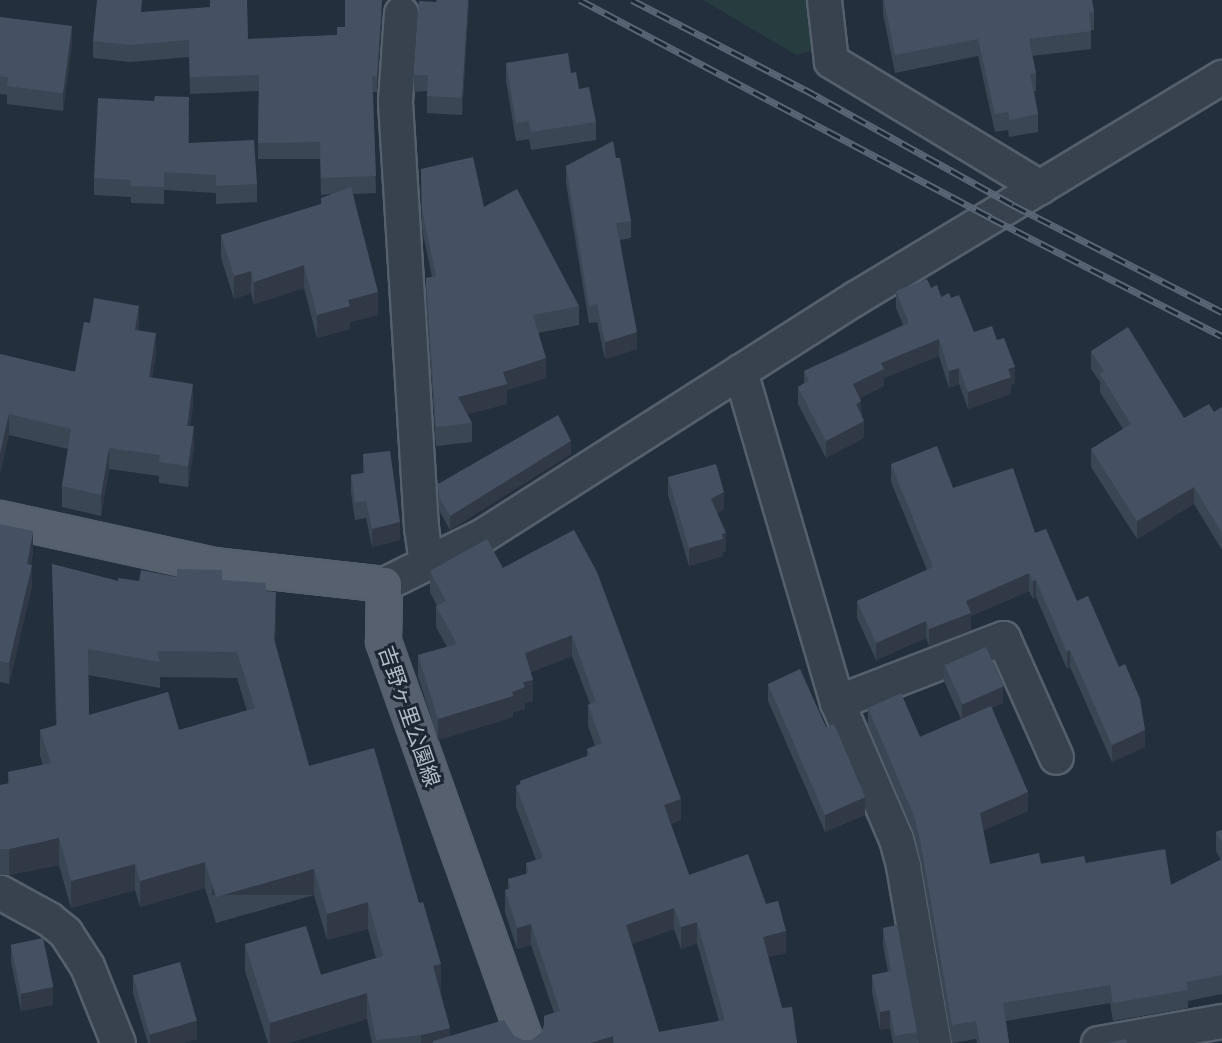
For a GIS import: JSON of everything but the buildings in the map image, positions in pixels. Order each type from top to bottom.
[{"type":"main road","points":[[0,518],[213,565],[384,584]]},
{"type":"main road","name":"吉野ヶ里公園線","points":[[384,584],[383,641],[526,1043]]},
{"type":"street","points":[[824,0],[831,60],[1040,187]]},
{"type":"street","points":[[401,13],[395,102],[421,527],[426,563]]},
{"type":"street","points":[[384,584],[483,535],[855,298],[1222,77]]},
{"type":"street","points":[[740,371],[837,702],[896,839],[903,866],[934,1043]]},
{"type":"street","points":[[837,702],[1003,638],[1056,757]]},
{"type":"street","points":[[0,892],[49,919],[65,932],[87,966],[118,1043]]},
{"type":"street","points":[[1098,1043],[1222,1021]]},
{"type":"green space","points":[[703,0],[810,0],[817,26],[812,51],[796,55]]},
{"type":"railway","points":[[580,0],[991,218],[1222,336]]},
{"type":"railway","points":[[632,0],[804,89],[1013,205],[1222,312]]}]
